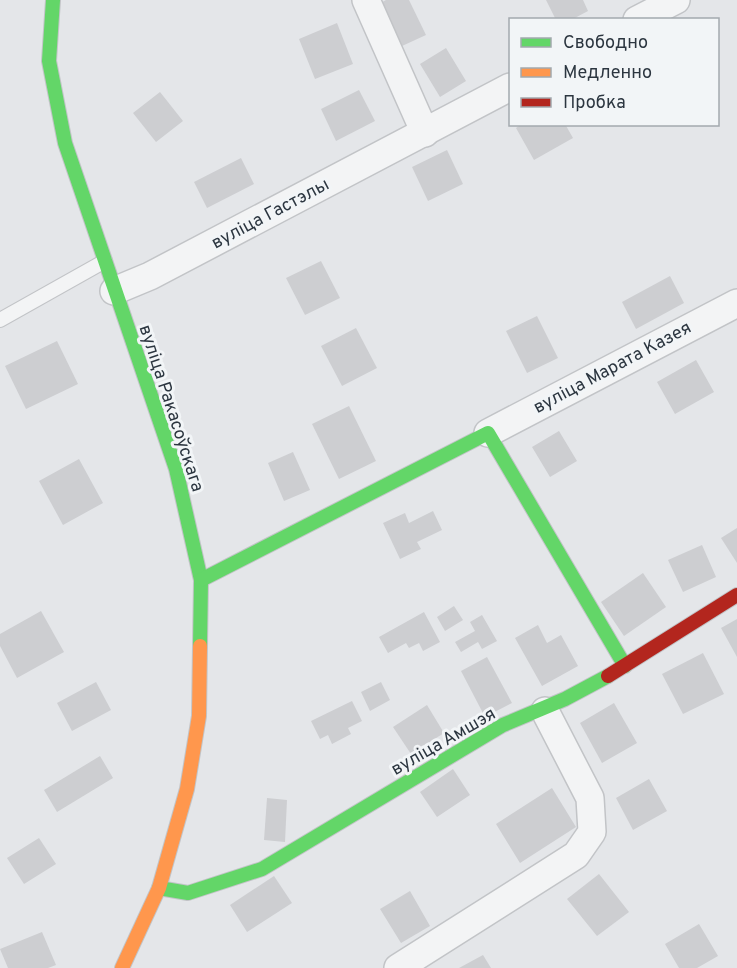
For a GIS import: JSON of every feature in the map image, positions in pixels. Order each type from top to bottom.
[{"type":"street","name":"вуліца Ракасоўскага","points":[[53,0],[49,61],[65,143],[176,469],[201,580],[199,716],[187,789],[159,888],[122,968]]},
{"type":"street","points":[[366,0],[425,133]]},
{"type":"street","points":[[638,12],[676,0]]},
{"type":"street","name":"вуліца Гастэлы","points":[[114,291],[150,276],[509,88]]},
{"type":"street","name":"вуліца Марата Казея","points":[[488,433],[737,303]]},
{"type":"street","points":[[201,580],[488,433],[625,666]]},
{"type":"street","name":"вуліца Амшэя","points":[[159,888],[189,893],[262,869],[503,725],[545,711],[625,666],[737,595]]},
{"type":"street","points":[[398,968],[576,855],[592,832],[590,798],[545,711]]},
{"type":"lane","points":[[0,320],[105,261]]},
{"type":"building","points":[[386,0],[409,0],[426,35],[402,46],[379,4]]},
{"type":"building","points":[[546,0],[583,0],[588,11],[575,18],[555,18]]},
{"type":"building","points":[[337,23],[353,64],[315,79],[299,39]]},
{"type":"building","points":[[446,48],[466,81],[440,97],[420,64]]},
{"type":"building","points":[[359,90],[375,121],[336,141],[321,109]]},
{"type":"building","points":[[160,92],[183,121],[156,142],[133,113]]},
{"type":"building","points":[[519,126],[566,126],[573,138],[534,160],[516,128]]},
{"type":"building","points":[[447,150],[463,184],[428,201],[412,167]]},
{"type":"building","points":[[241,158],[254,184],[207,208],[194,182]]},
{"type":"building","points":[[321,261],[340,298],[305,315],[286,278]]},
{"type":"building","points":[[670,276],[684,303],[636,329],[622,302]]},
{"type":"building","points":[[537,316],[558,358],[527,373],[506,331]]},
{"type":"building","points":[[356,328],[377,368],[342,386],[321,346]]},
{"type":"building","points":[[57,341],[78,384],[26,409],[5,366]]},
{"type":"building","points":[[696,360],[714,392],[675,414],[657,382]]},
{"type":"building","points":[[349,406],[376,461],[339,479],[312,424]]},
{"type":"building","points":[[559,431],[577,461],[550,477],[532,447]]},
{"type":"building","points":[[293,452],[310,490],[284,501],[268,463]]},
{"type":"building","points":[[79,459],[103,503],[63,525],[39,481]]},
{"type":"building","points":[[433,511],[442,530],[417,542],[421,549],[400,559],[383,523],[405,513],[409,523]]},
{"type":"building","points":[[737,528],[737,563],[721,538]]},
{"type":"building","points":[[702,545],[716,577],[683,592],[668,560]]},
{"type":"building","points":[[643,573],[666,607],[624,636],[601,602]]},
{"type":"building","points":[[454,606],[463,620],[445,631],[437,617]]},
{"type":"building","points":[[41,611],[64,652],[17,678],[0,646],[0,634]]},
{"type":"building","points":[[424,612],[440,642],[423,651],[419,643],[409,648],[406,643],[388,653],[379,637]]},
{"type":"building","points":[[482,615],[497,641],[482,649],[478,642],[461,652],[455,642],[475,631],[470,622]]},
{"type":"building","points":[[737,619],[737,657],[721,628]]},
{"type":"building","points":[[538,625],[547,643],[561,635],[578,666],[542,686],[515,638]]},
{"type":"building","points":[[703,653],[724,694],[683,714],[662,674]]},
{"type":"building","points":[[487,657],[512,703],[485,717],[461,671]]},
{"type":"building","points":[[96,682],[111,710],[72,731],[57,703]]},
{"type":"building","points":[[381,682],[390,700],[370,711],[361,692]]},
{"type":"building","points":[[352,701],[362,721],[348,728],[351,734],[332,744],[328,735],[320,739],[311,721]]},
{"type":"building","points":[[614,703],[637,743],[602,763],[580,723]]},
{"type":"building","points":[[427,705],[444,733],[411,754],[393,727]]},
{"type":"building","points":[[100,756],[113,778],[57,812],[44,790]]},
{"type":"building","points":[[453,769],[470,795],[437,817],[420,792]]},
{"type":"building","points":[[649,779],[667,811],[633,830],[616,798]]},
{"type":"building","points":[[552,788],[576,827],[520,863],[496,824]]},
{"type":"building","points":[[267,798],[287,800],[285,842],[264,840]]},
{"type":"building","points":[[39,838],[56,864],[24,884],[7,858]]},
{"type":"building","points":[[599,874],[629,912],[597,936],[567,899]]},
{"type":"building","points":[[274,876],[292,903],[247,932],[230,905]]},
{"type":"building","points":[[410,891],[430,926],[401,943],[380,909]]},
{"type":"building","points":[[699,924],[718,956],[697,968],[679,968],[665,944]]},
{"type":"building","points":[[42,932],[56,965],[48,968],[8,968],[0,949]]},
{"type":"building","points":[[483,955],[491,968],[459,968]]},
{"type":"traffic: fast","points":[[53,0],[49,61],[65,143],[176,469],[201,580],[200,646]]},
{"type":"traffic: fast","points":[[201,580],[488,433],[625,666]]},
{"type":"traffic: fast","points":[[159,888],[188,893],[262,869],[503,725],[565,699],[608,676]]},
{"type":"traffic: slow","points":[[122,968],[159,888],[187,789],[199,716],[200,646]]},
{"type":"traffic: jam","points":[[608,676],[737,595]]}]
